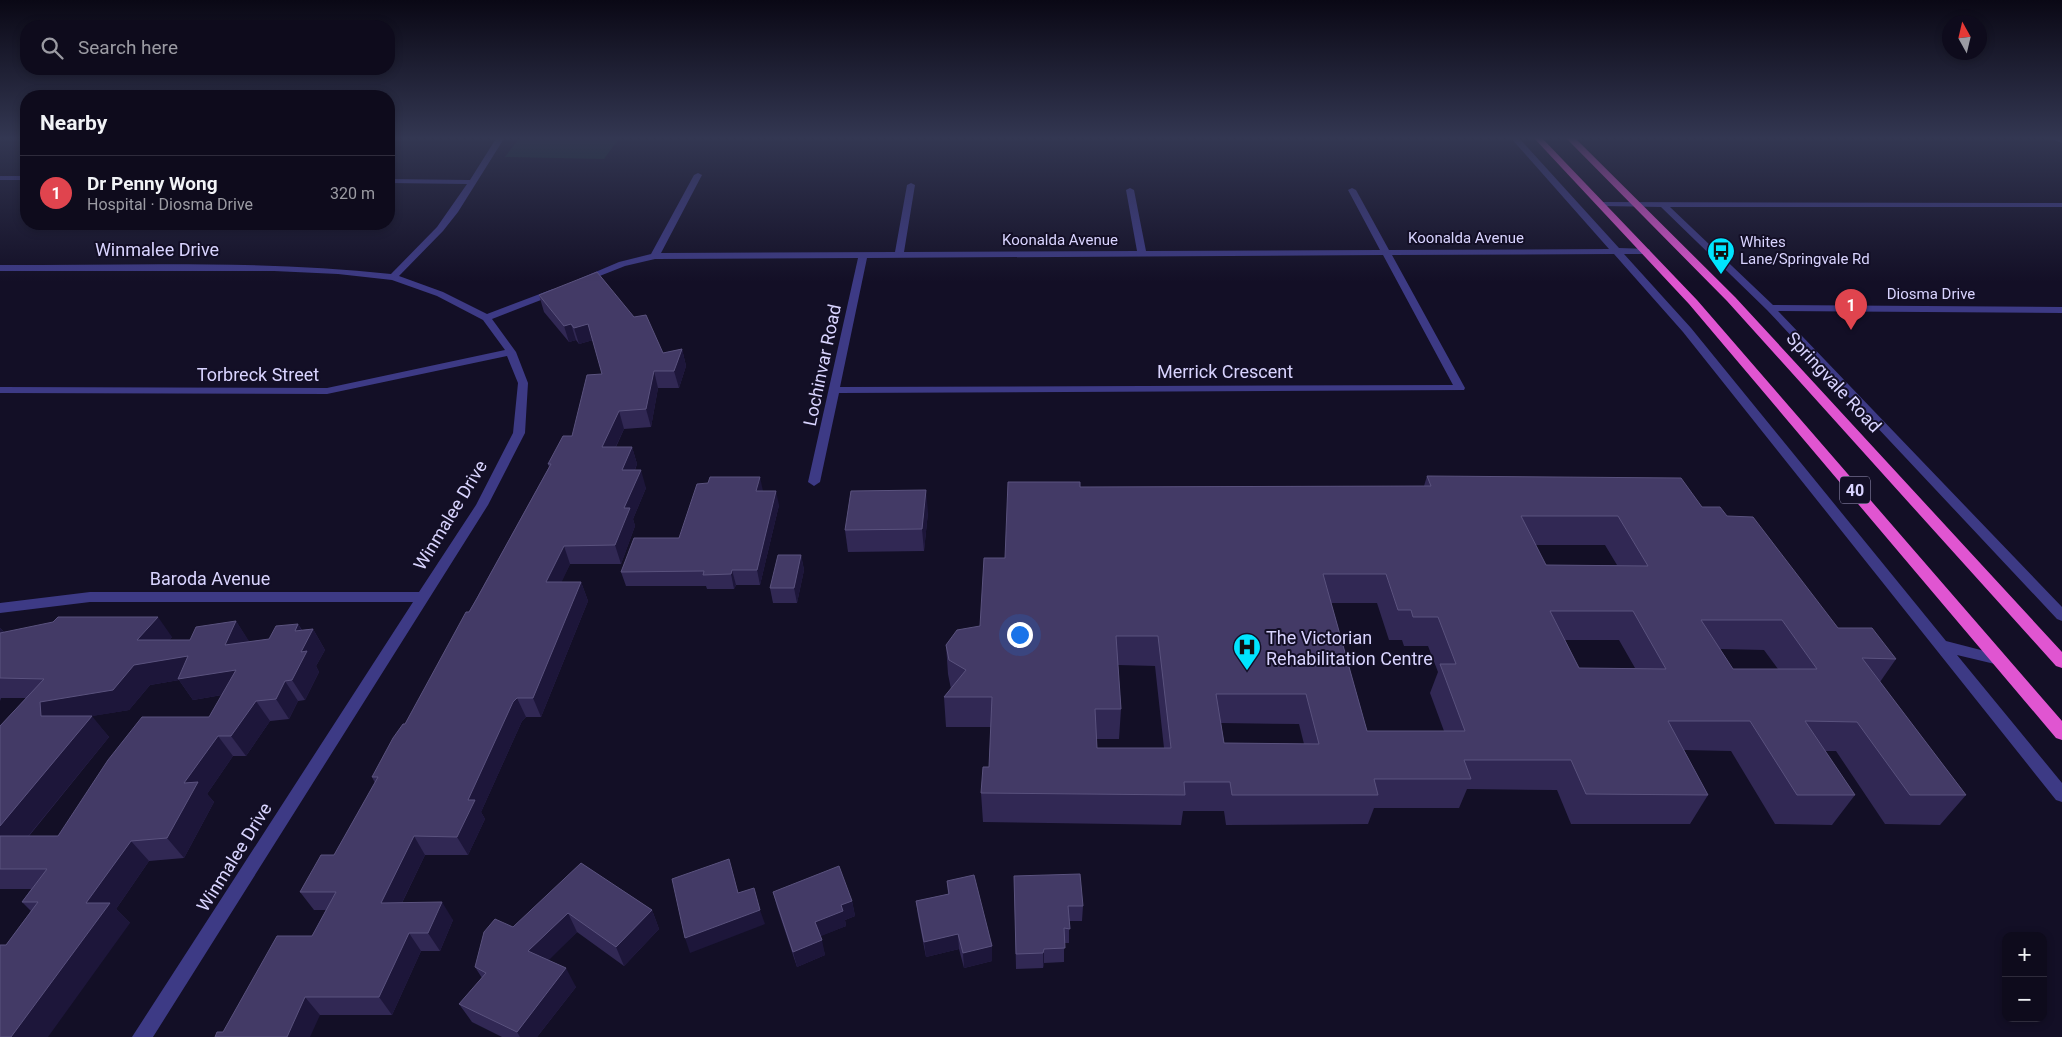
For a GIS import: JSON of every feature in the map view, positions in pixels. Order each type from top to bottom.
[{"type":"highway","name":"40","points":[[1583,185],[1716,328],[1999,660],[2055,718],[2062,733]]},
{"type":"highway","name":"Springvale Road","points":[[1617,185],[1736,304],[2062,662]]},
{"type":"street","points":[[393,277],[440,229],[455,210],[469,185]]},
{"type":"street","points":[[655,256],[692,185]]},
{"type":"street","points":[[899,255],[911,185]]},
{"type":"street","points":[[1557,185],[1687,330],[2062,795]]},
{"type":"street","points":[[1130,190],[1142,253]]},
{"type":"street","points":[[1352,190],[1388,252]]},
{"type":"street","points":[[1601,204],[2062,205]]},
{"type":"street","name":"Springvale Road","points":[[1663,204],[1770,308],[2062,616]]},
{"type":"street","name":"Merrick Crescent","points":[[836,390],[1460,388],[1388,252]]},
{"type":"street","name":"Koonalda Avenue","points":[[486,318],[622,264],[655,256],[1646,252]]},
{"type":"street","name":"Lochinvar Road","points":[[814,482],[836,390],[864,255]]},
{"type":"street","name":"Winmalee Drive","points":[[0,268],[274,268],[338,271],[393,277],[440,294],[486,318],[511,352],[523,383],[519,433],[482,505],[421,597],[142,1037]]},
{"type":"street","name":"Diosma Drive","points":[[1770,308],[2062,310]]},
{"type":"street","name":"Torbreck Street","points":[[0,390],[327,392],[511,352]]},
{"type":"street","name":"Baroda Avenue","points":[[0,608],[90,597],[421,597]]},
{"type":"street","points":[[1940,644],[1999,660]]},
{"type":"building","points":[[597,272],[634,317],[646,315],[663,353],[682,349],[674,371],[654,371],[646,409],[619,411],[602,447],[632,447],[622,470],[641,470],[624,508],[630,508],[615,545],[564,546],[546,582],[581,582],[533,698],[517,698],[513,702],[468,800],[475,800],[457,837],[414,836],[381,903],[442,902],[428,933],[409,933],[379,997],[305,997],[287,1037],[215,1037],[217,1032],[223,1032],[277,936],[312,936],[336,892],[300,892],[321,855],[334,855],[378,777],[372,777],[393,738],[403,724],[405,724],[466,612],[469,612],[476,600],[551,464],[548,464],[563,436],[572,436],[587,375],[602,374],[588,324],[574,328],[571,324],[564,326],[539,295]]},
{"type":"building","points":[[1427,476],[1681,478],[1702,507],[1720,507],[1727,516],[1753,517],[1838,628],[1872,628],[1896,659],[1862,658],[1966,795],[1910,795],[1857,722],[1805,721],[1855,795],[1797,795],[1750,721],[1668,721],[1708,795],[1586,794],[1571,760],[1464,760],[1471,779],[1374,779],[1378,795],[1232,795],[1230,782],[1184,782],[1185,795],[981,793],[983,767],[989,767],[992,697],[944,697],[966,670],[949,660],[946,645],[957,630],[980,626],[984,558],[1005,558],[1008,482],[1080,482],[1080,487],[1431,486]],"holes":[[[1521,516],[1618,516],[1648,566],[1546,565]],[[1323,574],[1386,574],[1398,610],[1411,610],[1413,617],[1438,617],[1456,664],[1440,664],[1465,731],[1367,731]],[[1550,611],[1633,611],[1666,669],[1579,668]],[[1701,620],[1782,620],[1817,669],[1733,669]],[[1116,636],[1158,636],[1171,748],[1097,748],[1095,709],[1121,709]],[[1216,694],[1306,694],[1319,744],[1224,743]]]},
{"type":"building","points":[[710,477],[760,477],[756,491],[776,491],[757,570],[732,570],[731,574],[703,575],[704,571],[621,572],[634,538],[679,538],[697,484],[708,483]]},
{"type":"building","points":[[926,490],[922,529],[845,530],[851,491]]},
{"type":"building","points":[[778,555],[801,555],[794,588],[770,588]]},
{"type":"building","points":[[58,617],[158,617],[137,640],[190,640],[196,627],[236,621],[225,645],[269,639],[276,626],[298,624],[295,631],[313,629],[301,652],[307,651],[292,680],[285,681],[276,699],[256,701],[231,736],[218,736],[184,783],[198,782],[167,838],[131,841],[86,903],[110,903],[11,1037],[0,1037],[0,945],[6,945],[38,902],[22,902],[47,869],[0,869],[0,836],[58,836],[108,760],[142,717],[209,717],[236,670],[178,679],[188,656],[134,665],[113,690],[40,702],[41,716],[92,716],[0,826],[0,726],[44,679],[0,678],[0,633],[53,622]]},
{"type":"building","points":[[729,859],[738,893],[754,888],[760,910],[685,938],[672,879]]},
{"type":"building","points":[[581,863],[652,910],[616,947],[568,913],[528,951],[566,968],[517,1032],[459,1004],[486,973],[475,967],[484,932],[495,919],[513,927]]},
{"type":"building","points":[[839,866],[852,901],[841,905],[843,911],[815,922],[822,940],[793,952],[773,892]]},
{"type":"building","points":[[1080,874],[1083,906],[1068,906],[1070,929],[1064,928],[1065,948],[1044,949],[1043,953],[1016,954],[1014,876]]},
{"type":"building","points":[[974,875],[992,946],[963,953],[958,934],[924,942],[916,901],[949,894],[947,881]]},
{"type":"place","name":"Whites Lane/Springvale Rd","points":[[1721,275]]},
{"type":"place","name":"Dr Penny Wong","points":[[1851,330]]},
{"type":"place","name":"The Victorian Rehabilitation Centre","points":[[1247,671]]}]
